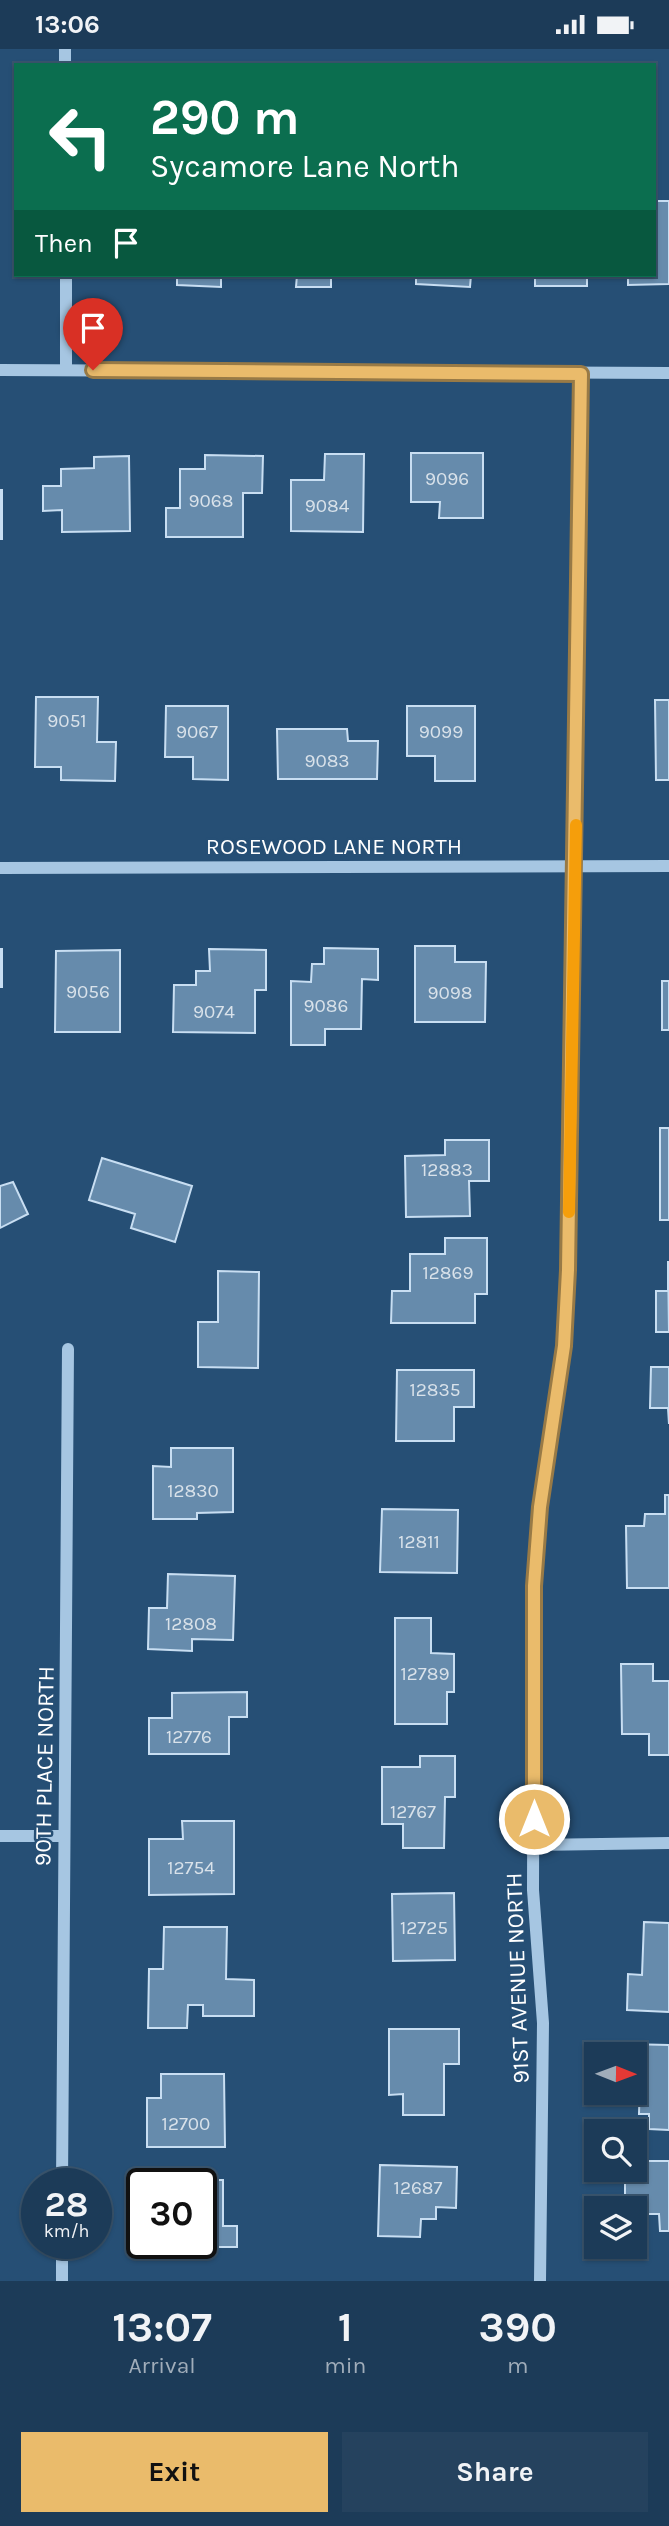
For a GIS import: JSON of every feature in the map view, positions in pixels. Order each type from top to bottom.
[{"type":"street","points":[[66,277],[66,370]]},
{"type":"street","points":[[0,370],[669,373]]},
{"type":"street","name":"91ST AVENUE NORTH","points":[[540,2281],[543,2023],[533,1891],[534,1586],[540,1507],[564,1346],[575,866],[581,374]]},
{"type":"street","name":"ROSEWOOD LANE NORTH","points":[[0,869],[669,866]]},
{"type":"street","name":"90TH PLACE NORTH","points":[[62,2168],[68,1349]]},
{"type":"street","points":[[0,1836],[64,1836]]},
{"type":"street","points":[[534,1845],[669,1843]]},
{"type":"street","points":[[62,2259],[62,2281]]},
{"type":"building","points":[[656,201],[669,201],[669,284],[628,285],[628,277],[656,277]]},
{"type":"building","points":[[177,277],[221,277],[221,287],[177,285]]},
{"type":"building","points":[[297,277],[331,277],[331,287],[296,287]]},
{"type":"building","points":[[416,277],[471,277],[470,287],[416,284]]},
{"type":"building","points":[[535,277],[587,277],[587,286],[535,286]]},
{"type":"building","points":[[411,453],[483,453],[483,518],[439,518],[440,502],[411,502]]},
{"type":"building","points":[[325,454],[364,454],[363,532],[291,531],[291,480],[324,480]]},
{"type":"building","points":[[205,455],[263,456],[262,493],[243,493],[243,537],[166,537],[166,508],[180,508],[180,469],[205,469]]},
{"type":"building","points":[[129,456],[130,531],[62,532],[62,510],[43,511],[43,486],[61,486],[61,469],[94,468],[94,457]]},
{"type":"building","points":[[2,490],[2,539],[0,539]]},
{"type":"building","points":[[36,697],[98,697],[97,742],[116,742],[115,781],[61,780],[61,767],[35,767]]},
{"type":"building","points":[[655,700],[669,700],[669,780],[656,780]]},
{"type":"building","points":[[166,706],[228,706],[228,780],[193,779],[193,757],[165,757]]},
{"type":"building","points":[[407,706],[475,706],[475,781],[435,781],[435,756],[407,756]]},
{"type":"building","points":[[277,729],[347,729],[348,741],[378,741],[377,779],[278,779]]},
{"type":"building","points":[[415,946],[455,946],[455,962],[486,962],[485,1022],[415,1022]]},
{"type":"building","points":[[324,948],[378,949],[378,980],[362,979],[361,1029],[325,1029],[325,1045],[291,1045],[291,981],[311,982],[312,964],[324,964]]},
{"type":"building","points":[[2,949],[2,987],[0,987]]},
{"type":"building","points":[[209,949],[266,950],[266,990],[255,990],[255,1033],[173,1032],[174,985],[196,985],[196,971],[210,971]]},
{"type":"building","points":[[120,950],[120,1032],[55,1032],[56,951]]},
{"type":"building","points":[[662,981],[669,981],[669,1030],[662,1030]]},
{"type":"building","points":[[660,1128],[669,1128],[669,1220],[660,1220]]},
{"type":"building","points":[[445,1140],[489,1140],[489,1181],[469,1181],[470,1216],[406,1217],[405,1156],[445,1155]]},
{"type":"building","points":[[102,1158],[192,1186],[175,1242],[131,1228],[135,1214],[89,1200]]},
{"type":"building","points":[[13,1182],[28,1214],[0,1228],[0,1186]]},
{"type":"building","points":[[445,1238],[487,1238],[487,1294],[475,1294],[475,1323],[391,1323],[392,1291],[410,1291],[410,1254],[445,1254]]},
{"type":"building","points":[[668,1261],[669,1332],[656,1332],[656,1291],[668,1291]]},
{"type":"building","points":[[218,1271],[259,1272],[258,1368],[198,1367],[198,1322],[218,1322]]},
{"type":"building","points":[[651,1367],[669,1367],[669,1424],[668,1408],[650,1408]]},
{"type":"building","points":[[397,1370],[474,1370],[474,1407],[454,1407],[454,1441],[396,1441]]},
{"type":"building","points":[[171,1448],[233,1448],[233,1512],[197,1513],[197,1519],[153,1519],[153,1466],[171,1467]]},
{"type":"building","points":[[665,1495],[669,1495],[669,1588],[627,1588],[626,1526],[644,1526],[645,1514],[665,1514]]},
{"type":"building","points":[[382,1509],[458,1510],[457,1573],[380,1572]]},
{"type":"building","points":[[168,1574],[235,1576],[233,1640],[192,1639],[192,1651],[148,1649],[149,1608],[167,1608]]},
{"type":"building","points":[[395,1618],[431,1618],[431,1653],[454,1654],[454,1692],[447,1692],[447,1724],[395,1724]]},
{"type":"building","points":[[621,1664],[653,1664],[653,1681],[669,1681],[669,1755],[649,1755],[649,1734],[622,1734]]},
{"type":"building","points":[[247,1692],[247,1717],[229,1717],[229,1754],[149,1754],[149,1718],[172,1718],[172,1693]]},
{"type":"building","points":[[420,1756],[455,1756],[455,1797],[445,1797],[444,1848],[403,1848],[403,1824],[382,1824],[382,1767],[420,1767]]},
{"type":"building","points":[[182,1821],[234,1821],[234,1894],[149,1895],[149,1839],[183,1839]]},
{"type":"building","points":[[454,1893],[455,1960],[393,1961],[392,1894]]},
{"type":"building","points":[[644,1922],[669,1923],[669,2012],[627,2010],[628,1974],[642,1975]]},
{"type":"building","points":[[164,1927],[227,1927],[226,1979],[254,1980],[254,2016],[203,2016],[203,2005],[188,2005],[187,2028],[148,2028],[149,1969],[163,1969]]},
{"type":"building","points":[[389,2029],[459,2029],[459,2064],[444,2064],[444,2115],[403,2115],[403,2094],[389,2095]]},
{"type":"building","points":[[648,2044],[669,2045],[669,2130],[649,2129],[649,2114],[639,2114],[639,2105],[648,2105]]},
{"type":"building","points":[[161,2074],[224,2074],[225,2147],[147,2147],[147,2098],[161,2098]]},
{"type":"building","points":[[647,2161],[669,2161],[669,2231],[660,2231],[659,2214],[647,2214],[647,2196],[625,2196],[625,2182],[647,2182]]},
{"type":"building","points":[[380,2165],[457,2167],[456,2208],[436,2207],[436,2219],[421,2219],[420,2237],[378,2236]]},
{"type":"building","points":[[145,2167],[185,2167],[185,2168]]},
{"type":"building","points":[[217,2180],[223,2180],[223,2226],[237,2226],[237,2247],[217,2247]]},
{"type":"slow traffic","points":[[569,1212],[576,825]]},
{"type":"route","points":[[93,370],[581,374],[568,1270],[564,1346],[540,1507],[534,1586],[534,1819]]}]
